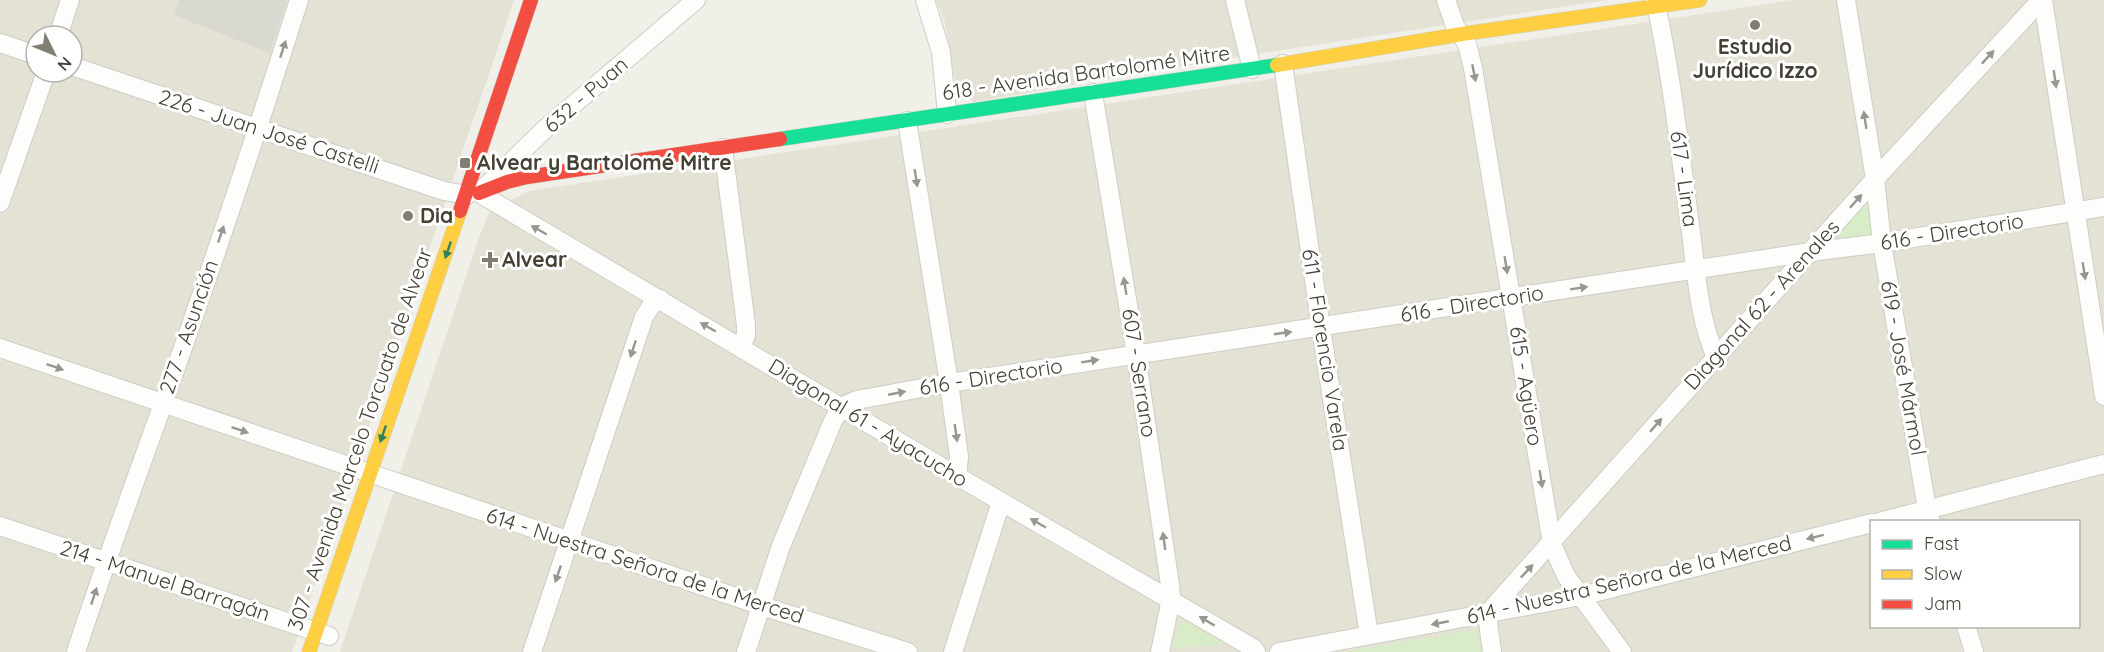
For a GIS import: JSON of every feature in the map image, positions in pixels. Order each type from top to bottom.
[{"type":"main road","name":"307 - Avenida Marcelo Torcuato de Alvear","points":[[473,194],[531,0]]},
{"type":"main road","name":"307 - Avenida Marcelo Torcuato de Alvear","points":[[309,652],[325,636],[376,476],[542,0]]},
{"type":"main road","name":"618 - Avenida Bartolomé Mitre","points":[[473,194],[527,177],[1252,69],[1655,3],[1700,0]]},
{"type":"main road","name":"307 - Avenida Marcelo Torcuato de Alvear","points":[[347,583],[376,476]]},
{"type":"street","points":[[62,24],[70,0]]},
{"type":"street","name":"277 - Asunción","points":[[76,652],[258,128],[299,0]]},
{"type":"street","name":"632 - Puan","points":[[473,194],[546,128],[696,0]]},
{"type":"street","points":[[925,0],[941,52],[947,114]]},
{"type":"street","points":[[1235,0],[1252,69]]},
{"type":"street","name":"615 - Agüero","points":[[1446,0],[1453,21],[1467,44],[1473,68],[1552,544],[1566,576],[1622,652]]},
{"type":"street","name":"619 - José Mármol","points":[[1846,0],[1875,179],[1882,243],[1929,515]]},
{"type":"street","points":[[2042,0],[2104,396]]},
{"type":"street","name":"Diagonal 62 - Arenales","points":[[1487,614],[1552,544],[1875,179],[2042,0]]},
{"type":"street","name":"617 - Lima","points":[[1655,3],[1670,78],[1707,336],[1716,357]]},
{"type":"street","points":[[0,43],[24,51]]},
{"type":"street","name":"611 - Florencio Varela","points":[[1283,64],[1369,635]]},
{"type":"street","name":"226 - Juan José Castelli","points":[[84,70],[444,190],[473,194]]},
{"type":"street","points":[[0,203],[42,84]]},
{"type":"street","name":"607 - Serrano","points":[[1094,93],[1136,354],[1171,599],[1160,652]]},
{"type":"street","points":[[907,121],[949,383],[959,457],[957,476]]},
{"type":"street","points":[[723,148],[746,325],[746,335],[741,347]]},
{"type":"street","name":"Diagonal 61 - Ayacucho","points":[[473,194],[660,299],[1001,502],[1171,599],[1256,652]]},
{"type":"street","name":"616 - Directorio","points":[[841,407],[857,400],[949,383],[1882,243],[2104,207]]},
{"type":"street","points":[[532,652],[644,316],[660,299]]},
{"type":"street","name":"614 - Nuestra Señora de la Merced","points":[[0,348],[762,606],[908,652]]},
{"type":"street","points":[[746,652],[781,546],[832,421],[841,407]]},
{"type":"street","points":[[1893,520],[1929,515],[2104,464]]},
{"type":"street","points":[[953,652],[1001,502]]},
{"type":"street","name":"614 - Nuestra Señora de la Merced","points":[[1279,652],[1581,596],[1870,524]]},
{"type":"street","name":"214 - Manuel Barragán","points":[[0,526],[325,636]]},
{"type":"street","points":[[1487,614],[1492,652]]},
{"type":"street","points":[[1966,628],[1974,652]]},
{"type":"shaded area","points":[[0,0],[514,0],[292,652],[0,652]]},
{"type":"shaded area","points":[[936,0],[1607,0],[1237,57],[974,102],[962,95],[955,80],[945,23]]},
{"type":"shaded area","points":[[1793,0],[2104,0],[2104,652],[340,652],[478,240],[490,211],[529,191]]},
{"type":"green space","points":[[1868,199],[1872,237],[1829,242]]},
{"type":"green space","points":[[1183,614],[1234,644],[1172,648]]},
{"type":"green space","points":[[1477,630],[1481,652],[1343,652]]},
{"type":"building","points":[[179,0],[287,0],[270,53],[174,15]]},
{"type":"traffic: fast","points":[[780,139],[1277,65]]},
{"type":"traffic: slow","points":[[1277,65],[1462,34],[1700,0]]},
{"type":"traffic: slow","points":[[309,652],[460,211]]},
{"type":"traffic: jam","points":[[460,211],[531,0]]},
{"type":"traffic: jam","points":[[479,193],[527,177],[780,139]]},
{"type":"place","name":"Estudio Jurídico Izzo","points":[[1755,25]]},
{"type":"place","name":"Alvear y Bartolomé Mitre","points":[[465,163]]},
{"type":"place","name":"Dia","points":[[408,216]]},
{"type":"place","name":"Alvear","points":[[490,260]]}]
